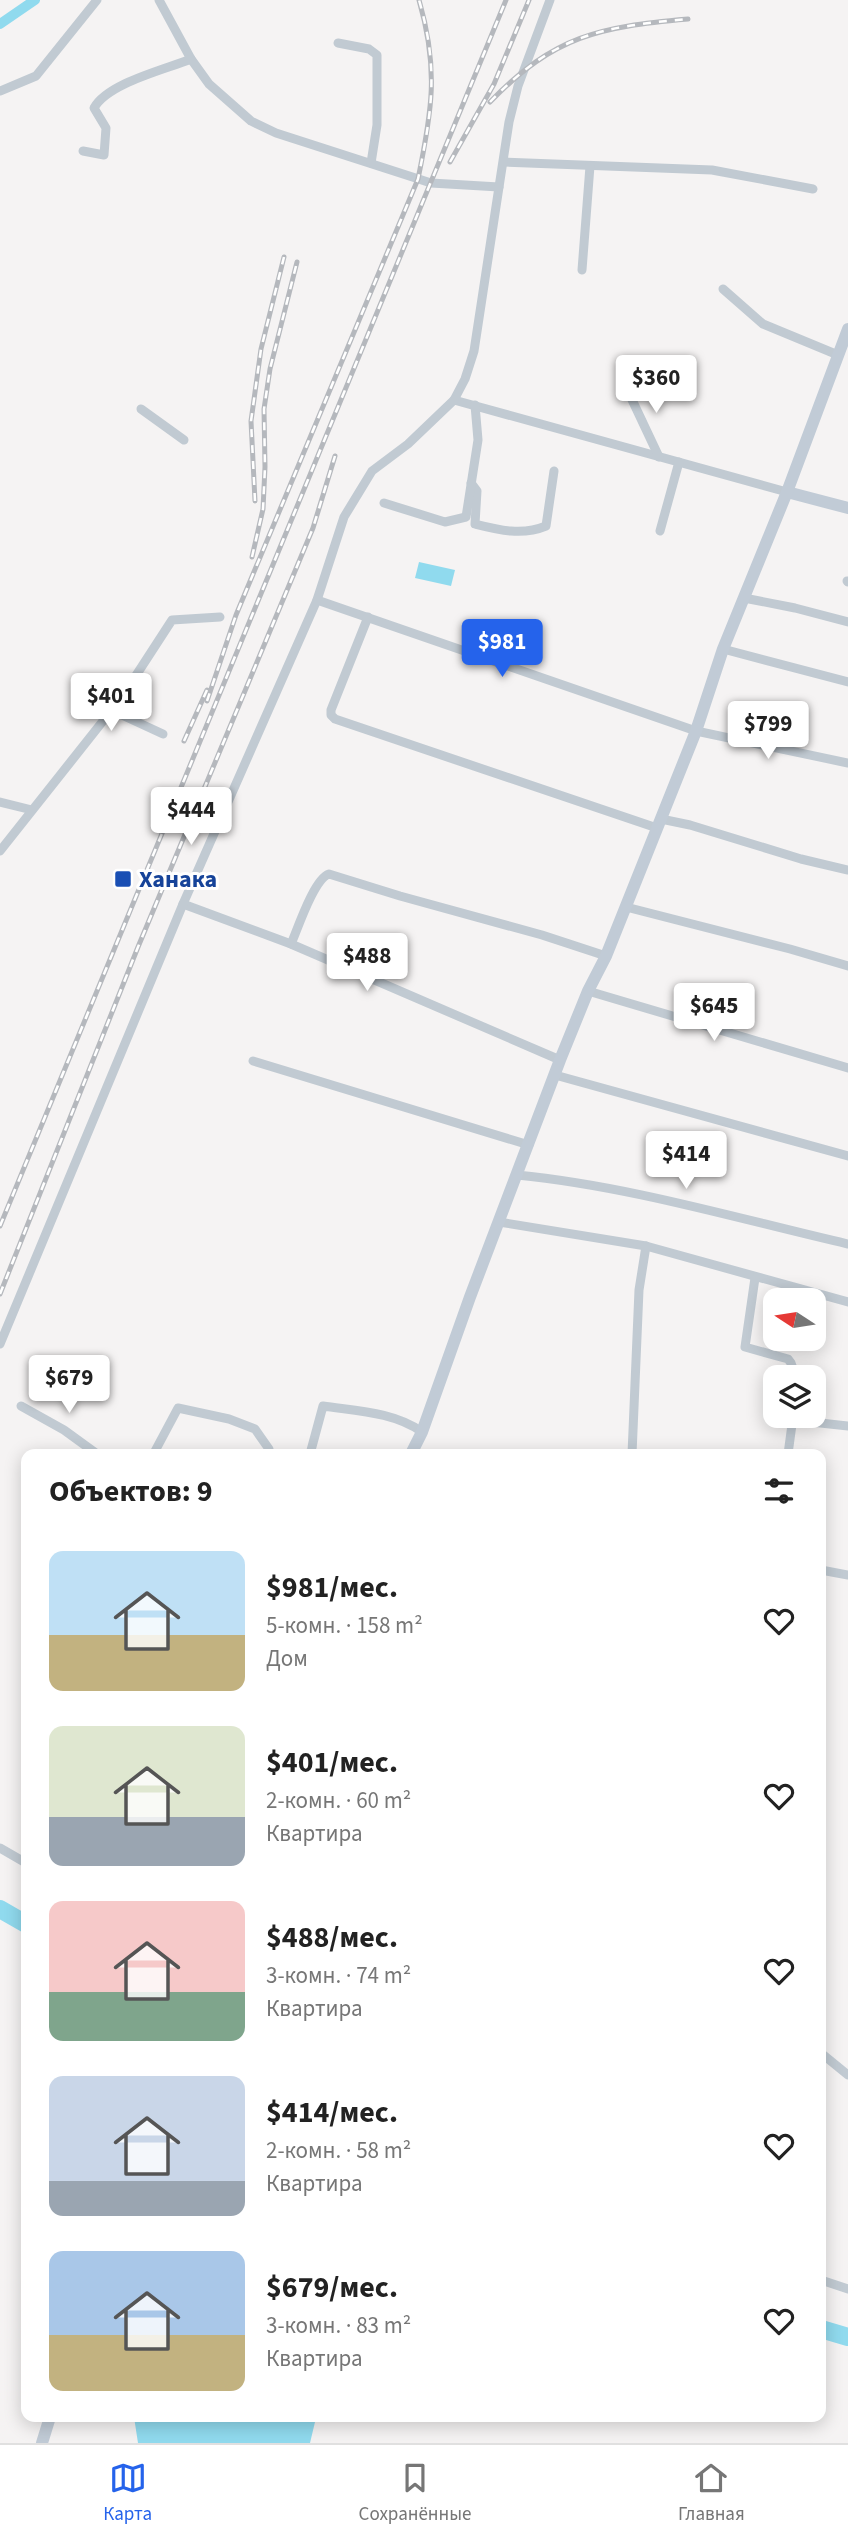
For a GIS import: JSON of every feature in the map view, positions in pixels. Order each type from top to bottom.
[{"type":"street","points":[[0,91],[36,76],[97,0]]},
{"type":"street","points":[[159,0],[191,59],[209,84],[251,121],[276,133],[431,183],[499,187]]},
{"type":"street","points":[[0,1345],[183,904],[317,600],[344,517],[372,471],[408,444],[454,400],[465,379],[474,351],[509,122],[518,86],[550,0]]},
{"type":"street","points":[[338,43],[369,49],[377,55],[377,125],[371,163]]},
{"type":"street","points":[[83,151],[104,155],[106,128],[94,108],[98,101],[124,82],[191,59]]},
{"type":"street","points":[[504,162],[712,170],[813,189]]},
{"type":"street","points":[[582,270],[590,166]]},
{"type":"street","points":[[723,289],[763,324],[838,355]]},
{"type":"street","points":[[414,1449],[588,991],[606,956],[696,731],[723,649],[787,492],[848,329]]},
{"type":"street","points":[[626,387],[659,457]]},
{"type":"street","points":[[454,400],[848,508]]},
{"type":"street","points":[[384,503],[445,522],[466,517],[478,440],[475,405]]},
{"type":"street","points":[[141,409],[184,440]]},
{"type":"street","points":[[660,531],[679,462]]},
{"type":"street","points":[[471,483],[477,491],[475,524],[507,532],[536,530],[546,526],[554,471]]},
{"type":"street","points":[[744,598],[848,622]]},
{"type":"street","points":[[317,600],[696,731],[848,763]]},
{"type":"street","points":[[0,851],[111,710],[172,620],[220,617]]},
{"type":"street","points":[[368,617],[331,710],[335,719],[659,824],[690,825],[848,870]]},
{"type":"street","points":[[723,649],[848,682]]},
{"type":"street","points":[[111,710],[163,734]]},
{"type":"street","points":[[0,802],[32,810]]},
{"type":"street","points":[[291,944],[315,889],[322,877],[329,874],[606,956]]},
{"type":"street","points":[[183,904],[291,944],[561,1060]]},
{"type":"street","points":[[626,907],[848,966]]},
{"type":"street","points":[[588,991],[848,1068]]},
{"type":"street","points":[[253,1060],[529,1145]]},
{"type":"street","points":[[555,1075],[848,1156]]},
{"type":"street","points":[[517,1175],[551,1178],[635,1195],[848,1244]]},
{"type":"street","points":[[499,1222],[646,1246],[848,1302]]},
{"type":"street","points":[[632,1449],[639,1290],[646,1246]]},
{"type":"street","points":[[755,1278],[745,1347],[788,1359],[792,1365]]},
{"type":"street","points":[[21,1406],[64,1430],[90,1449]]},
{"type":"street","points":[[311,1449],[323,1406],[408,1422],[422,1432]]},
{"type":"street","points":[[156,1449],[178,1408],[229,1419],[255,1430],[270,1449]]},
{"type":"street","points":[[826,1423],[848,1426]]},
{"type":"street","points":[[790,1449],[792,1428]]},
{"type":"street","points":[[826,1571],[848,1575]]},
{"type":"street","points":[[0,1848],[21,1860]]},
{"type":"street","points":[[826,2057],[848,2075]]},
{"type":"street","points":[[826,2282],[848,2289]]},
{"type":"street","points":[[42,2443],[48,2422]]},
{"type":"water","points":[[419,562],[455,570],[451,586],[415,578]]},
{"type":"water","points":[[135,2422],[315,2422],[310,2443],[138,2443]]},
{"type":"waterway","points":[[0,24],[35,0]]},
{"type":"waterway","points":[[0,1909],[21,1921]]},
{"type":"waterway","points":[[826,2330],[848,2337]]},
{"type":"railway","points":[[207,701],[236,615],[418,179],[427,132],[431,90],[429,48],[419,0]]},
{"type":"railway","points":[[0,1226],[506,0]]},
{"type":"railway","points":[[450,162],[494,84],[529,0]]},
{"type":"railway","points":[[490,102],[536,62],[580,38],[629,26],[688,19]]},
{"type":"railway","points":[[255,501],[251,421],[261,349],[284,257]]},
{"type":"railway","points":[[252,557],[263,509],[264,409],[270,369],[297,262]]},
{"type":"railway","points":[[0,1294],[138,947],[313,528],[335,456]]},
{"type":"railway","points":[[184,741],[207,690]]},
{"type":"place","name":"Ханака","points":[[123,879]]}]
